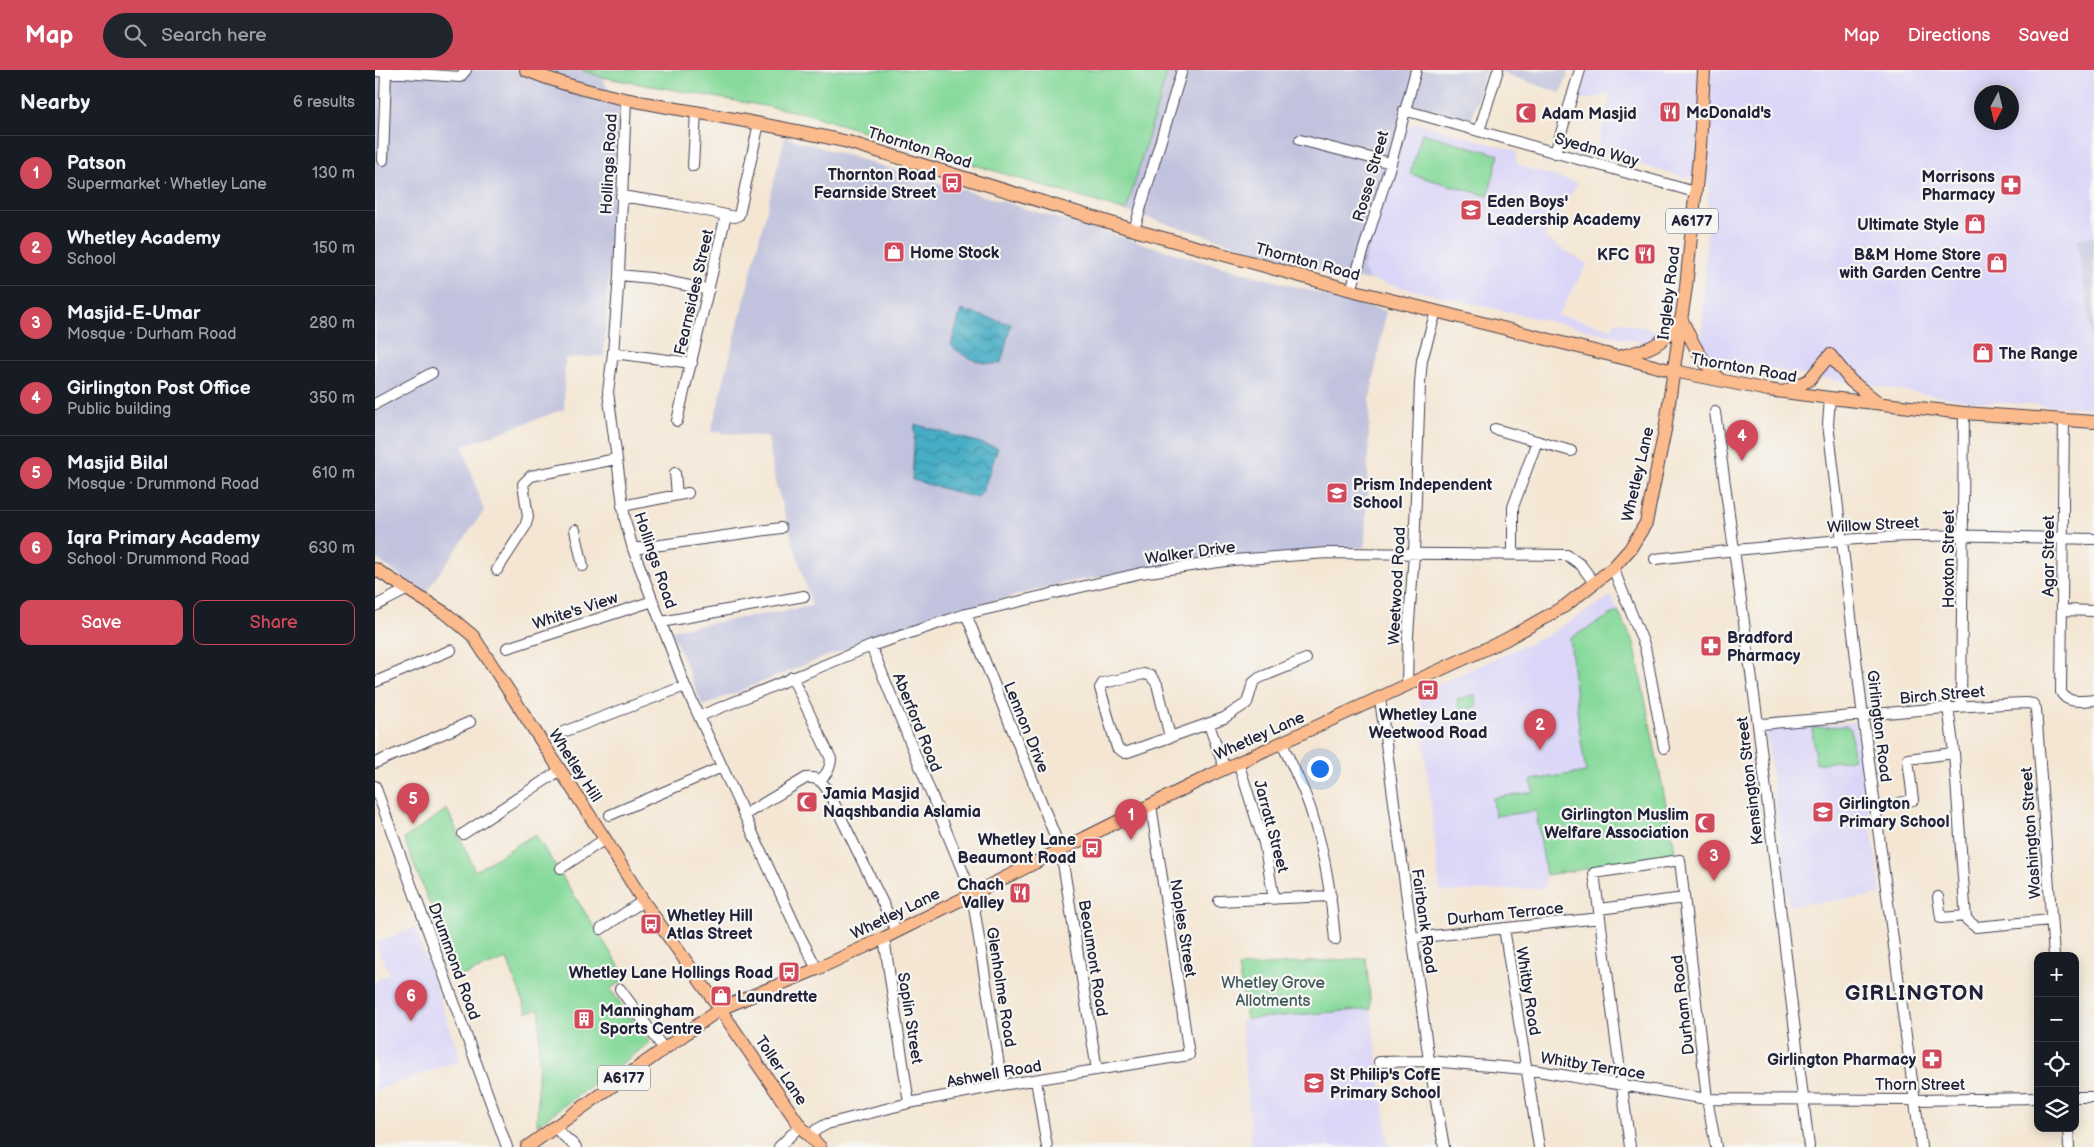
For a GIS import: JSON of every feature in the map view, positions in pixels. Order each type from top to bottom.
[{"type":"main road","name":"Thornton Road","points":[[526,70],[583,89],[626,99],[759,123],[847,142],[1134,230],[1351,290],[1674,370],[1785,392],[1830,398],[1963,413],[2094,422]]},
{"type":"main road","name":"Ingleby Road","points":[[1674,370],[1682,318],[1695,192],[1704,70]]},
{"type":"main road","points":[[1619,356],[1644,351],[1657,344],[1667,337],[1682,318],[1698,353],[1719,380]]},
{"type":"main road","points":[[1785,392],[1809,380],[1830,355],[1851,381],[1880,404]]},
{"type":"main road","name":"Whetley Lane","points":[[720,1008],[817,969],[897,932],[1238,762],[1380,699],[1505,640],[1565,606],[1613,568],[1630,549],[1645,523],[1665,430],[1674,370]]},
{"type":"main road","name":"Whetley Hill","points":[[375,569],[448,615],[473,636],[643,900],[720,1008]]},
{"type":"main road","name":"A6177","points":[[527,1147],[720,1008]]},
{"type":"main road","name":"Toller Lane","points":[[720,1008],[800,1126],[820,1147]]},
{"type":"street","points":[[375,71],[460,77],[466,70]]},
{"type":"street","points":[[1134,230],[1182,70]]},
{"type":"street","name":"Rosse Street","points":[[1351,290],[1391,163],[1416,70]]},
{"type":"street","points":[[1479,132],[1498,70]]},
{"type":"street","points":[[1555,153],[1580,70]]},
{"type":"street","points":[[383,160],[386,72]]},
{"type":"street","name":"Hollings Road","points":[[626,99],[619,275],[608,392],[623,506],[633,549],[685,686],[799,934],[817,969]]},
{"type":"street","name":"Syedna Way","points":[[1404,110],[1695,192]]},
{"type":"street","points":[[693,166],[696,112]]},
{"type":"street","name":"Fearnsides Street","points":[[677,421],[726,215],[735,217],[739,215],[759,123]]},
{"type":"street","points":[[1300,140],[1391,163]]},
{"type":"street","points":[[621,196],[726,215]]},
{"type":"street","points":[[619,275],[651,278],[709,290]]},
{"type":"street","name":"Weetwood Road","points":[[1407,685],[1420,383],[1423,360],[1436,310]]},
{"type":"street","points":[[613,353],[691,363]]},
{"type":"street","points":[[375,404],[432,373]]},
{"type":"street","name":"Girlington Road","points":[[1830,398],[1828,424],[1863,717],[1921,1147]]},
{"type":"street","name":"Kensington Street","points":[[1715,412],[1758,724],[1809,1147]]},
{"type":"street","name":"Hoxton Street","points":[[1961,705],[1964,535],[1963,413]]},
{"type":"street","name":"Agar Street","points":[[2064,420],[2061,692],[2064,698],[2070,701],[2094,700]]},
{"type":"street","points":[[1495,430],[1571,450]]},
{"type":"street","points":[[1513,555],[1513,507],[1537,441]]},
{"type":"street","points":[[497,570],[525,528],[528,517],[523,484],[531,476],[616,460]]},
{"type":"street","points":[[675,473],[677,495]]},
{"type":"street","points":[[623,506],[688,493]]},
{"type":"street","points":[[633,549],[781,528]]},
{"type":"street","points":[[575,530],[583,566]]},
{"type":"street","name":"Willow Street","points":[[1655,559],[1890,536],[1964,535],[2094,539]]},
{"type":"street","name":"Walker Drive","points":[[699,716],[871,646],[966,614],[1141,573],[1233,560],[1327,553],[1567,555],[1581,565],[1595,584]]},
{"type":"street","points":[[1613,568],[1645,648],[1664,748]]},
{"type":"street","points":[[375,606],[406,590]]},
{"type":"street","points":[[661,622],[804,596]]},
{"type":"street","name":"White's View","points":[[507,648],[653,601]]},
{"type":"street","points":[[2063,610],[2094,610]]},
{"type":"street","name":"Lennon Drive","points":[[966,614],[1061,851]]},
{"type":"street","name":"Aberford Road","points":[[871,646],[972,894]]},
{"type":"street","points":[[375,682],[451,650]]},
{"type":"street","points":[[1170,737],[1157,684],[1151,676],[1144,674],[1103,683],[1100,688],[1117,748],[1125,753],[1209,725],[1224,718],[1247,702],[1253,683],[1259,678],[1306,660]]},
{"type":"street","points":[[792,677],[831,759],[826,775],[820,780]]},
{"type":"street","points":[[563,732],[685,686]]},
{"type":"street","name":"Fairbank Road","points":[[1380,699],[1429,1061],[1443,1147]]},
{"type":"street","name":"Birch Street","points":[[1758,724],[1863,717],[1961,705],[2027,703],[2033,704],[2036,709]]},
{"type":"street","points":[[1948,706],[1954,753],[1966,918]]},
{"type":"street","name":"Washington Street","points":[[2036,709],[2054,952]]},
{"type":"street","points":[[375,764],[470,722]]},
{"type":"street","points":[[1209,725],[1225,769]]},
{"type":"street","points":[[1282,743],[1312,812],[1323,852],[1331,896],[1335,940]]},
{"type":"street","points":[[1899,803],[1913,800],[1908,759],[1954,753]]},
{"type":"street","name":"Jarratt Street","points":[[1238,762],[1264,843],[1274,899]]},
{"type":"street","points":[[610,815],[722,767]]},
{"type":"street","points":[[463,834],[559,771]]},
{"type":"street","points":[[744,815],[806,778],[814,777],[820,780],[828,790],[897,932]]},
{"type":"street","name":"Drummond Road","points":[[375,786],[507,1147]]},
{"type":"street","name":"Naples Street","points":[[1151,805],[1189,1055]]},
{"type":"street","points":[[561,868],[605,839]]},
{"type":"street","name":"Beaumont Road","points":[[1061,851],[1097,1070]]},
{"type":"street","name":"Durham Road","points":[[1599,913],[1594,873],[1680,860],[1707,1099],[1716,1147]]},
{"type":"street","name":"Glenholme Road","points":[[972,894],[1002,1085]]},
{"type":"street","points":[[1219,901],[1331,896]]},
{"type":"street","points":[[1938,897],[1941,918],[1966,918],[1976,927],[2051,920]]},
{"type":"street","name":"Durham Terrace","points":[[1413,938],[1504,928],[1684,898]]},
{"type":"street","points":[[601,930],[643,900]]},
{"type":"street","points":[[1599,913],[1630,1147]]},
{"type":"street","name":"Whitby Road","points":[[1504,928],[1539,1147]]},
{"type":"street","name":"Saplin Street","points":[[884,938],[909,1103]]},
{"type":"street","points":[[620,989],[664,1050]]},
{"type":"street","name":"Ashwell Road","points":[[810,1138],[816,1130],[827,1124],[909,1103],[1002,1085],[1189,1055]]},
{"type":"street","name":"Whitby Terrace","points":[[1379,1062],[1429,1061],[1526,1069],[1707,1099],[1802,1098]]},
{"type":"street","points":[[1036,1080],[1047,1147]]},
{"type":"street","points":[[2079,1097],[2094,1097]]},
{"type":"street","name":"Thorn Street","points":[[1802,1098],[1915,1100],[2034,1098]]},
{"type":"street","points":[[779,1147],[800,1126]]},
{"type":"street","points":[[555,1128],[576,1147]]},
{"type":"street","points":[[2068,1132],[2069,1147]]},
{"type":"shaded area","points":[[375,70],[1485,70],[1471,120],[1413,104],[1363,269],[1370,280],[1335,275],[804,113],[601,77],[619,106],[604,356],[565,358],[564,409],[463,446],[484,511],[425,593],[375,558]]},
{"type":"shaded area","points":[[1492,70],[1569,70],[1561,93]]},
{"type":"shaded area","points":[[1588,70],[2094,70],[2094,236],[2077,240],[2094,350],[2094,408],[1969,401],[1809,376],[1701,355],[1709,184],[1596,152],[1611,94],[1578,101]]},
{"type":"shaded area","name":"Eden Boys' Leadership Academy","points":[[1417,123],[1516,151],[1517,163],[1526,168],[1578,183],[1544,237],[1587,264],[1558,315],[1613,329],[1615,321],[1659,331],[1655,337],[1649,341],[1640,342],[1370,280],[1363,269],[1405,128]]},
{"type":"shaded area","points":[[785,137],[1208,263],[1386,311],[1370,399],[1365,547],[1193,561],[1064,583],[946,613],[814,661],[703,706],[671,630],[812,606],[775,482],[768,437],[711,432]]},
{"type":"shaded area","points":[[2094,236],[2094,350],[2077,239]]},
{"type":"shaded area","points":[[1611,596],[1634,643],[1676,855],[1546,875],[1545,888],[1440,892],[1419,693],[1548,635]]},
{"type":"shaded area","name":"Girlington Primary School","points":[[1856,722],[1881,895],[1789,906],[1766,729]]},
{"type":"shaded area","points":[[415,928],[461,1060],[375,1091],[375,982],[389,973],[375,943]]},
{"type":"shaded area","name":"St Philip's CofE Primary School","points":[[1371,1009],[1389,1147],[1252,1147],[1241,1020]]},
{"type":"green space","points":[[582,70],[1168,70],[1126,211],[804,113],[601,77]]},
{"type":"green space","points":[[1422,133],[1499,155],[1488,196],[1410,174]]},
{"type":"green space","points":[[1618,611],[1634,643],[1676,855],[1546,875],[1536,811],[1495,816],[1493,798],[1533,792],[1531,780],[1586,772],[1579,728],[1570,638]]},
{"type":"green space","points":[[1475,695],[1477,707],[1460,710],[1457,699]]},
{"type":"green space","points":[[1846,726],[1851,729],[1853,759],[1816,764],[1812,728]]},
{"type":"green space","points":[[447,809],[475,871],[535,834],[627,978],[610,989],[650,1043],[537,1125],[540,1009],[527,1012],[507,959],[458,977],[404,839]]},
{"type":"green space","name":"Whetley Grove Allotments","points":[[1366,958],[1371,1009],[1247,1019],[1238,967]]},
{"type":"water","points":[[961,310],[1011,324],[1001,363],[988,364],[974,360],[951,345]]},
{"type":"water","points":[[915,424],[998,448],[983,491],[977,498],[912,480]]},
{"type":"place","name":"McDonald's","points":[[1670,112]]},
{"type":"place","name":"Adam Masjid","points":[[1526,113]]},
{"type":"place","name":"Thornton Road Fearnside Street","points":[[952,183]]},
{"type":"place","name":"Morrisons Pharmacy","points":[[2011,185]]},
{"type":"place","name":"Eden Boys' Leadership Academy","points":[[1471,210]]},
{"type":"place","name":"Ultimate Style","points":[[1975,224]]},
{"type":"place","name":"Home Stock","points":[[894,252]]},
{"type":"place","name":"KFC","points":[[1645,254]]},
{"type":"place","name":"B&M Home Store with Garden Centre","points":[[1997,263]]},
{"type":"place","name":"The Range","points":[[1983,353]]},
{"type":"place","name":"Girlington Post Office","points":[[1742,461]]},
{"type":"place","name":"Prism Independent School","points":[[1337,493]]},
{"type":"place","name":"Bradford Pharmacy","points":[[1711,646]]},
{"type":"place","name":"Whetley Lane Weetwood Road","points":[[1428,690]]},
{"type":"place","name":"Whetley Academy","points":[[1540,750]]},
{"type":"place","name":"Jamia Masjid Naqshbandia Aslamia","points":[[807,802]]},
{"type":"place","name":"Girlington Primary School","points":[[1823,812]]},
{"type":"place","name":"Girlington Muslim Welfare Association","points":[[1705,823]]},
{"type":"place","name":"Masjid Bilal","points":[[413,824]]},
{"type":"place","name":"Patson","points":[[1131,840]]},
{"type":"place","name":"Whetley Lane Beaumont Road","points":[[1092,848]]},
{"type":"place","name":"Masjid-E-Umar","points":[[1714,881]]},
{"type":"place","name":"Chach Valley","points":[[1020,893]]},
{"type":"place","name":"Whetley Hill Atlas Street","points":[[651,924]]},
{"type":"place","name":"Whetley Lane Hollings Road","points":[[789,972]]},
{"type":"place","name":"Laundrette","points":[[721,996]]},
{"type":"place","name":"Manningham Sports Centre","points":[[584,1019]]},
{"type":"place","name":"Iqra Primary Academy","points":[[411,1021]]},
{"type":"place","name":"Girlington Pharmacy","points":[[1932,1059]]},
{"type":"place","name":"St Philip's CofE Primary School","points":[[1314,1083]]},
{"type":"district","name":"GIRLINGTON","points":[[1915,993]]}]
